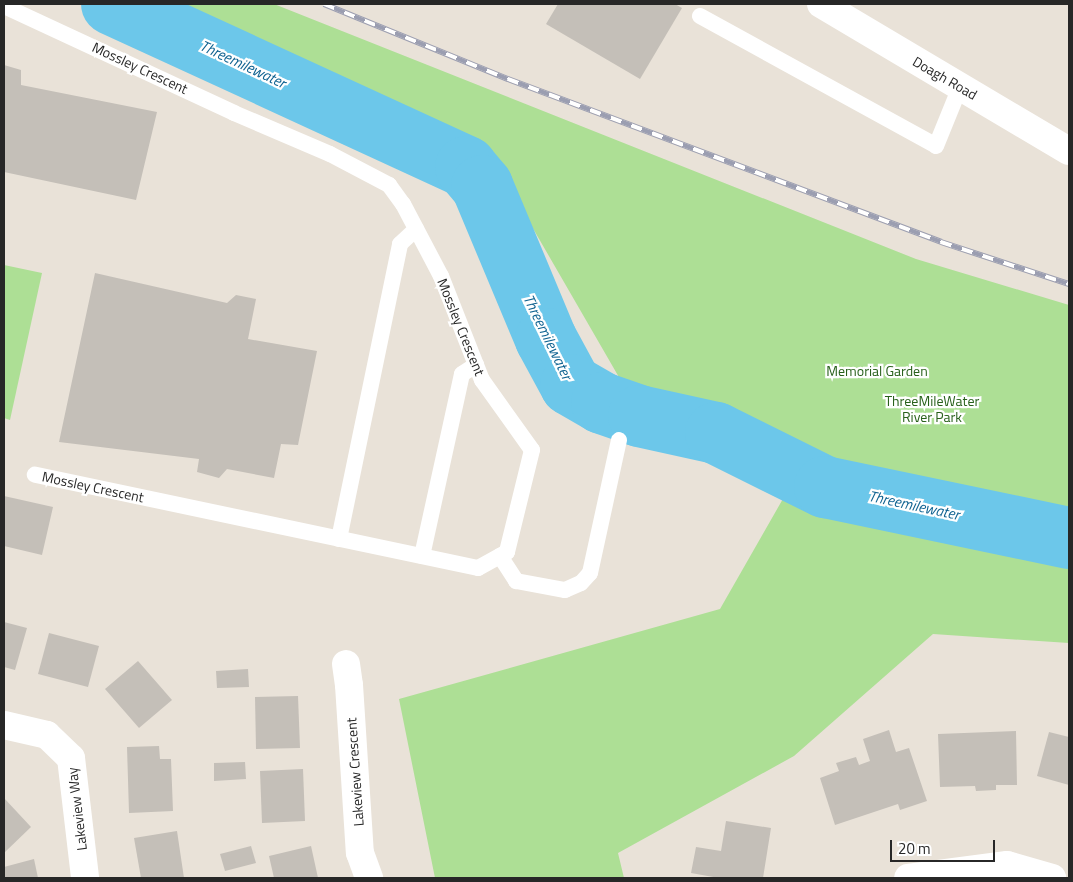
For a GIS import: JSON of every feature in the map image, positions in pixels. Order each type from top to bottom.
[{"type":"street","name":"Doagh Road","points":[[821,4],[1069,151]]},
{"type":"street","name":"Lakeview Crescent","points":[[346,664],[350,685],[360,853],[369,878]]},
{"type":"street","name":"Lakeview Way","points":[[4,725],[47,735],[71,758],[85,878]]},
{"type":"street","points":[[908,878],[1007,865],[1052,878]]},
{"type":"lane","name":"Mossley Crescent","points":[[4,6],[234,113],[330,154],[389,185],[403,204],[441,276],[482,380],[532,450],[507,552],[478,568],[35,475]]},
{"type":"lane","points":[[700,16],[936,146],[960,87]]},
{"type":"lane","points":[[339,539],[400,244],[416,229]]},
{"type":"lane","points":[[422,556],[462,374],[476,365]]},
{"type":"lane","points":[[500,556],[516,581],[564,590],[581,583],[590,574],[619,440]]},
{"type":"green space","name":"ThreeMileWater River Park","points":[[103,4],[274,4],[916,259],[1069,305],[1069,643],[933,634],[794,756],[618,853],[624,878],[435,878],[399,699],[720,609],[804,462],[620,379],[494,161]]},
{"type":"green space","points":[[4,265],[42,273],[10,420],[4,418]]},
{"type":"building","points":[[558,4],[675,4],[682,8],[640,79],[546,24]]},
{"type":"building","points":[[4,65],[21,70],[21,85],[157,112],[136,200],[4,172]]},
{"type":"building","points":[[95,273],[227,303],[236,295],[256,299],[248,339],[317,351],[298,445],[281,444],[274,478],[227,469],[219,478],[197,472],[199,459],[59,442]]},
{"type":"building","points":[[4,496],[53,507],[42,555],[4,546]]},
{"type":"building","points":[[4,622],[27,628],[15,670],[4,667]]},
{"type":"building","points":[[49,633],[99,646],[88,687],[38,674]]},
{"type":"building","points":[[138,661],[172,700],[139,728],[105,689]]},
{"type":"building","points":[[248,669],[249,687],[217,688],[216,671]]},
{"type":"building","points":[[298,696],[300,748],[256,749],[255,697]]},
{"type":"building","points":[[889,730],[896,752],[909,748],[927,801],[900,810],[898,804],[835,825],[820,778],[839,771],[836,763],[856,757],[859,765],[870,761],[863,739]]},
{"type":"building","points":[[1016,731],[1017,785],[996,785],[996,790],[976,791],[975,786],[940,787],[938,734]]},
{"type":"building","points":[[1049,732],[1069,737],[1069,785],[1037,776]]},
{"type":"building","points":[[159,746],[160,759],[171,759],[173,811],[129,813],[127,747]]},
{"type":"building","points":[[245,762],[246,779],[214,781],[214,763]]},
{"type":"building","points":[[303,769],[305,821],[262,823],[260,771]]},
{"type":"building","points":[[4,798],[31,827],[4,853]]},
{"type":"building","points":[[726,821],[771,828],[763,878],[719,878],[691,873],[696,847],[721,851]]},
{"type":"building","points":[[177,831],[184,878],[141,878],[134,838]]},
{"type":"building","points":[[251,846],[256,863],[225,871],[220,854]]},
{"type":"building","points":[[311,846],[318,878],[274,878],[269,856]]},
{"type":"building","points":[[34,859],[38,878],[4,878],[4,867]]},
{"type":"waterway","name":"Threemilewater","points":[[112,4],[466,167],[482,186],[546,339],[571,385],[602,403],[639,416],[716,433],[825,487],[1069,538]]},
{"type":"railway","points":[[324,4],[508,79],[941,242],[1069,284]]},
{"type":"park label","name":"Memorial Garden","points":[[877,371]]}]
